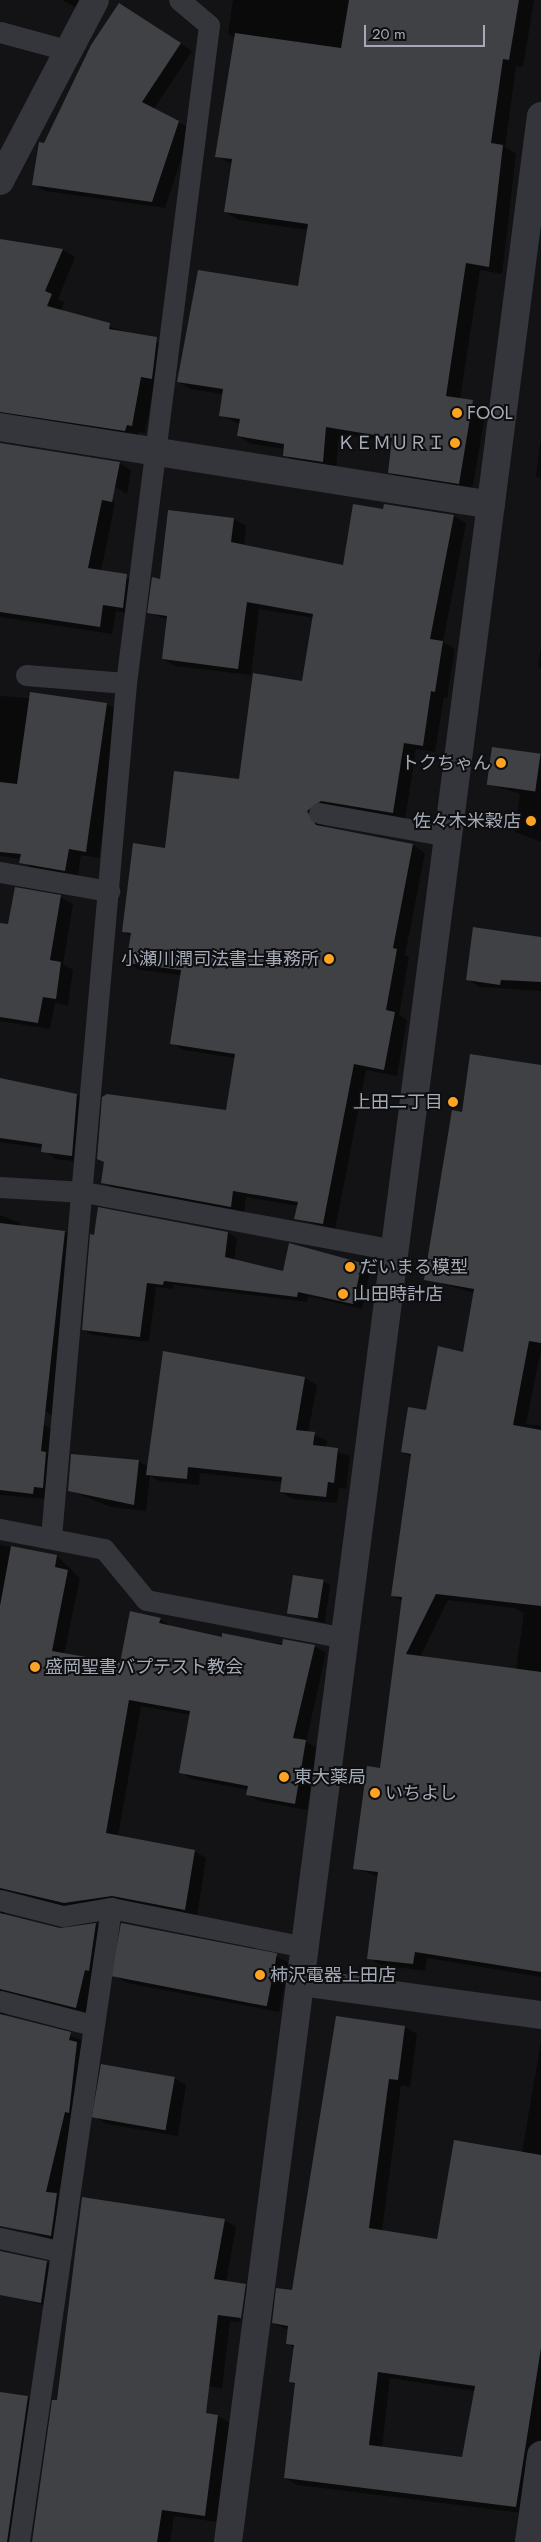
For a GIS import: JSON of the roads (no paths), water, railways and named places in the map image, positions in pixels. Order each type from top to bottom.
[{"type":"street","points":[[0,182],[95,0]]},
{"type":"street","points":[[228,2542],[540,128]]},
{"type":"street","points":[[0,427],[491,505]]},
{"type":"street","points":[[300,1982],[541,2015]]},
{"type":"street","points":[[534,2526],[541,2455]]},
{"type":"lane","points":[[51,1537],[84,1192],[126,683],[209,25],[179,0]]},
{"type":"lane","points":[[0,32],[70,51]]},
{"type":"lane","points":[[26,675],[126,683]]},
{"type":"lane","points":[[319,813],[448,836]]},
{"type":"lane","points":[[0,872],[109,891]]},
{"type":"lane","points":[[0,1187],[84,1192],[395,1250]]},
{"type":"lane","points":[[0,1529],[51,1537],[104,1549],[146,1600],[345,1638]]},
{"type":"lane","points":[[0,1900],[63,1916],[111,1908],[306,1947]]},
{"type":"lane","points":[[20,2542],[59,2251],[111,1908]]},
{"type":"lane","points":[[0,2001],[92,2025]]},
{"type":"lane","points":[[0,2238],[59,2251]]},
{"type":"place","name":"FOOL","points":[[457,413]]},
{"type":"place","name":"ＫＥＭＵＲＩ","points":[[455,443]]},
{"type":"place","name":"トクちゃん","points":[[501,763]]},
{"type":"place","name":"佐々木米穀店","points":[[531,821]]},
{"type":"place","name":"小瀬川潤司法書士事務所","points":[[329,959]]},
{"type":"place","name":"上田二丁目","points":[[453,1102]]},
{"type":"place","name":"だいまる模型","points":[[350,1267]]},
{"type":"place","name":"山田時計店","points":[[343,1294]]},
{"type":"place","name":"盛岡聖書バプテスト教会","points":[[35,1667]]},
{"type":"place","name":"東大薬局","points":[[284,1777]]},
{"type":"place","name":"いちよし","points":[[375,1793]]},
{"type":"place","name":"柿沢電器上田店","points":[[260,1975]]}]
